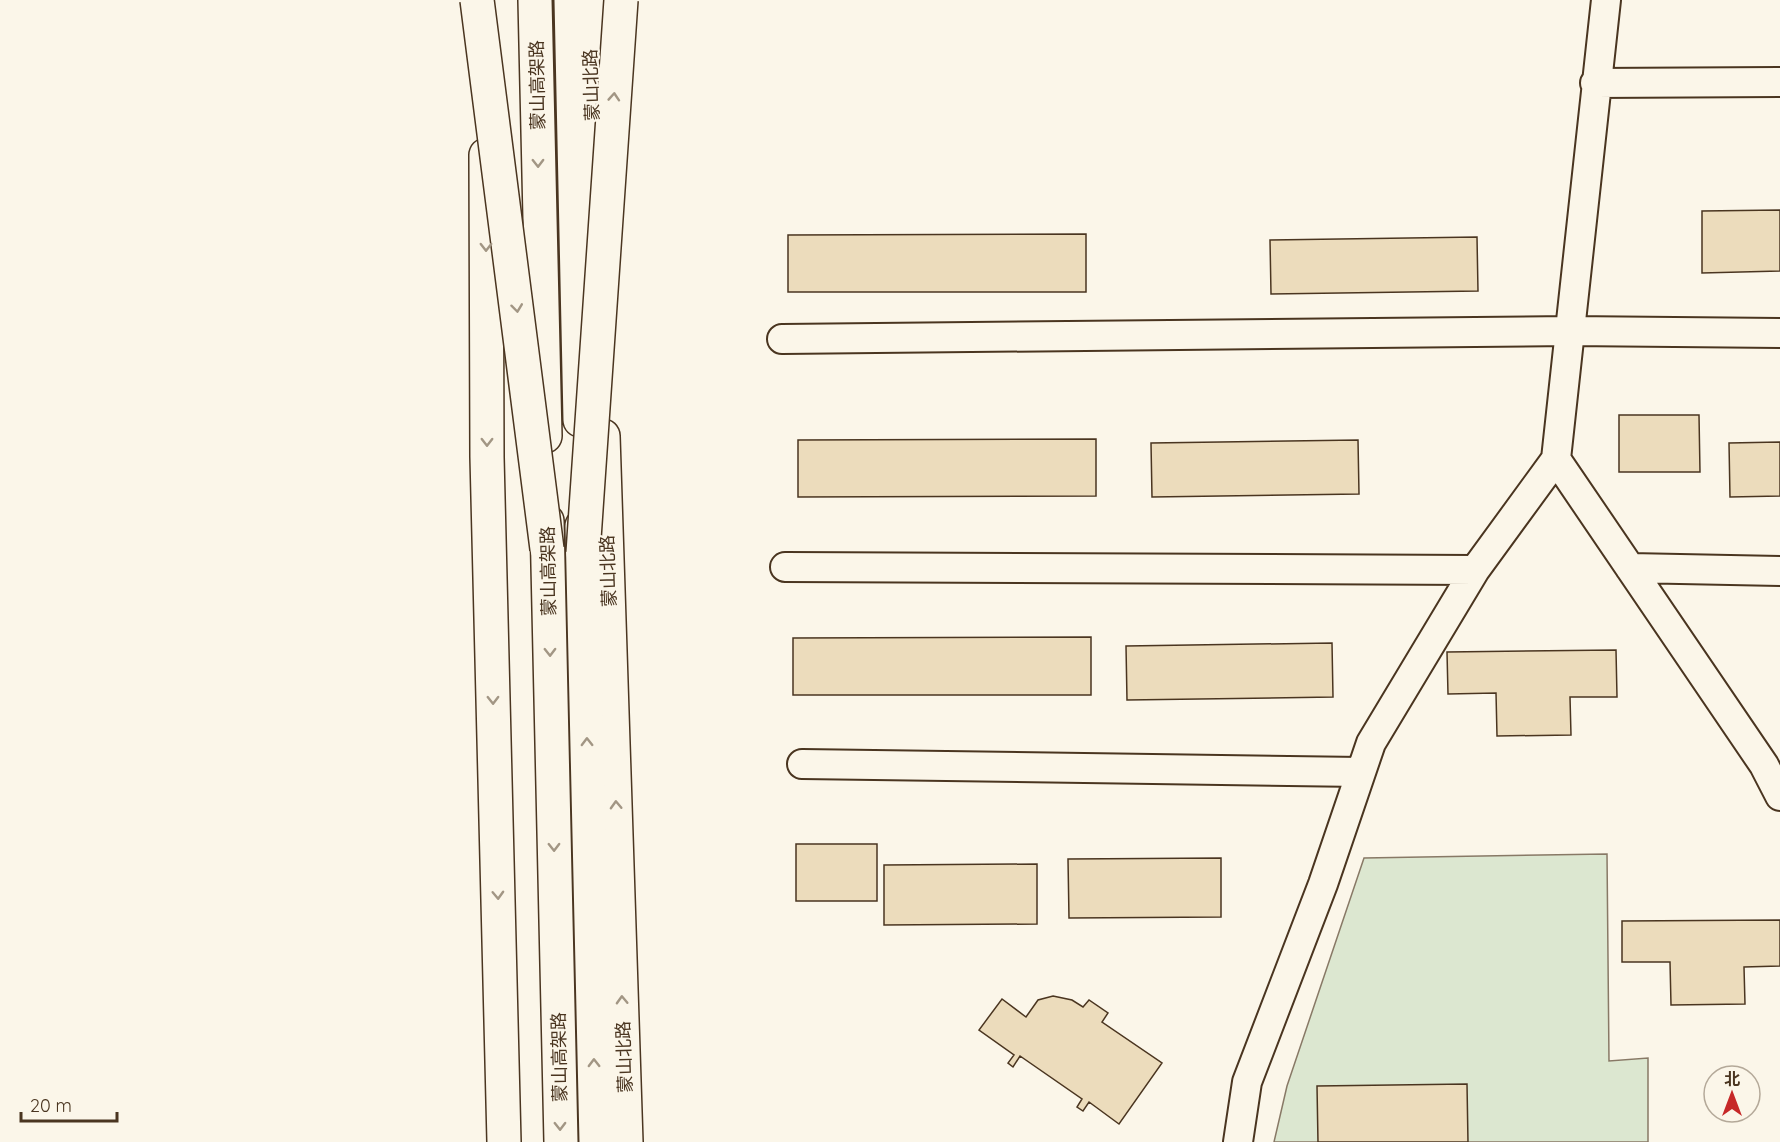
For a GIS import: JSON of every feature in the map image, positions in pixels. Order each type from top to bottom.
[{"type":"main road","points":[[477,0],[547,549]]},
{"type":"main road","points":[[485,0],[487,457],[504,1142]]},
{"type":"main road","name":"蒙山高架路","points":[[535,0],[561,1142]]},
{"type":"main road","name":"蒙山高架路","points":[[570,0],[596,1142]]},
{"type":"main road","name":"蒙山北路","points":[[588,0],[626,1142]]},
{"type":"main road","points":[[583,553],[621,0]]},
{"type":"street","points":[[1238,1142],[1247,1082],[1323,884],[1371,742],[1475,570],[1556,459],[1595,83],[1606,0]]},
{"type":"street","points":[[1595,83],[1780,82]]},
{"type":"street","points":[[782,339],[1570,331],[1780,333]]},
{"type":"street","points":[[1556,459],[1764,765],[1779,791]]},
{"type":"street","points":[[785,567],[1475,570]]},
{"type":"street","points":[[1630,568],[1780,571]]},
{"type":"street","points":[[802,764],[1361,772]]},
{"type":"green space","points":[[1607,854],[1609,1061],[1648,1058],[1648,1142],[1274,1142],[1287,1086],[1364,858]]},
{"type":"building","points":[[1780,210],[1780,271],[1702,273],[1702,211]]},
{"type":"building","points":[[1086,234],[1086,292],[788,292],[788,235]]},
{"type":"building","points":[[1477,237],[1478,291],[1271,294],[1270,240]]},
{"type":"building","points":[[1619,415],[1699,415],[1700,472],[1619,472]]},
{"type":"building","points":[[1096,439],[1096,496],[798,497],[798,440]]},
{"type":"building","points":[[1358,440],[1359,494],[1152,497],[1151,443]]},
{"type":"building","points":[[1780,442],[1780,496],[1730,497],[1729,443]]},
{"type":"building","points":[[1091,637],[1091,695],[793,695],[793,638]]},
{"type":"building","points":[[1332,643],[1333,697],[1127,700],[1126,646]]},
{"type":"building","points":[[1616,650],[1617,697],[1570,697],[1571,735],[1497,736],[1496,693],[1448,694],[1447,652]]},
{"type":"building","points":[[796,844],[877,844],[877,901],[796,901]]},
{"type":"building","points":[[1221,858],[1221,917],[1069,918],[1068,859]]},
{"type":"building","points":[[1037,864],[1037,924],[884,925],[884,865]]},
{"type":"building","points":[[1780,920],[1780,966],[1744,967],[1745,1004],[1671,1005],[1670,962],[1622,962],[1622,921]]},
{"type":"building","points":[[1053,996],[1072,1000],[1083,1007],[1089,1000],[1108,1013],[1102,1022],[1162,1063],[1119,1124],[1089,1102],[1083,1111],[1077,1107],[1082,1099],[1020,1056],[1013,1067],[1008,1063],[1014,1055],[979,1030],[1002,999],[1026,1017],[1038,1000]]},
{"type":"building","points":[[1467,1084],[1468,1142],[1318,1142],[1317,1086]]}]
